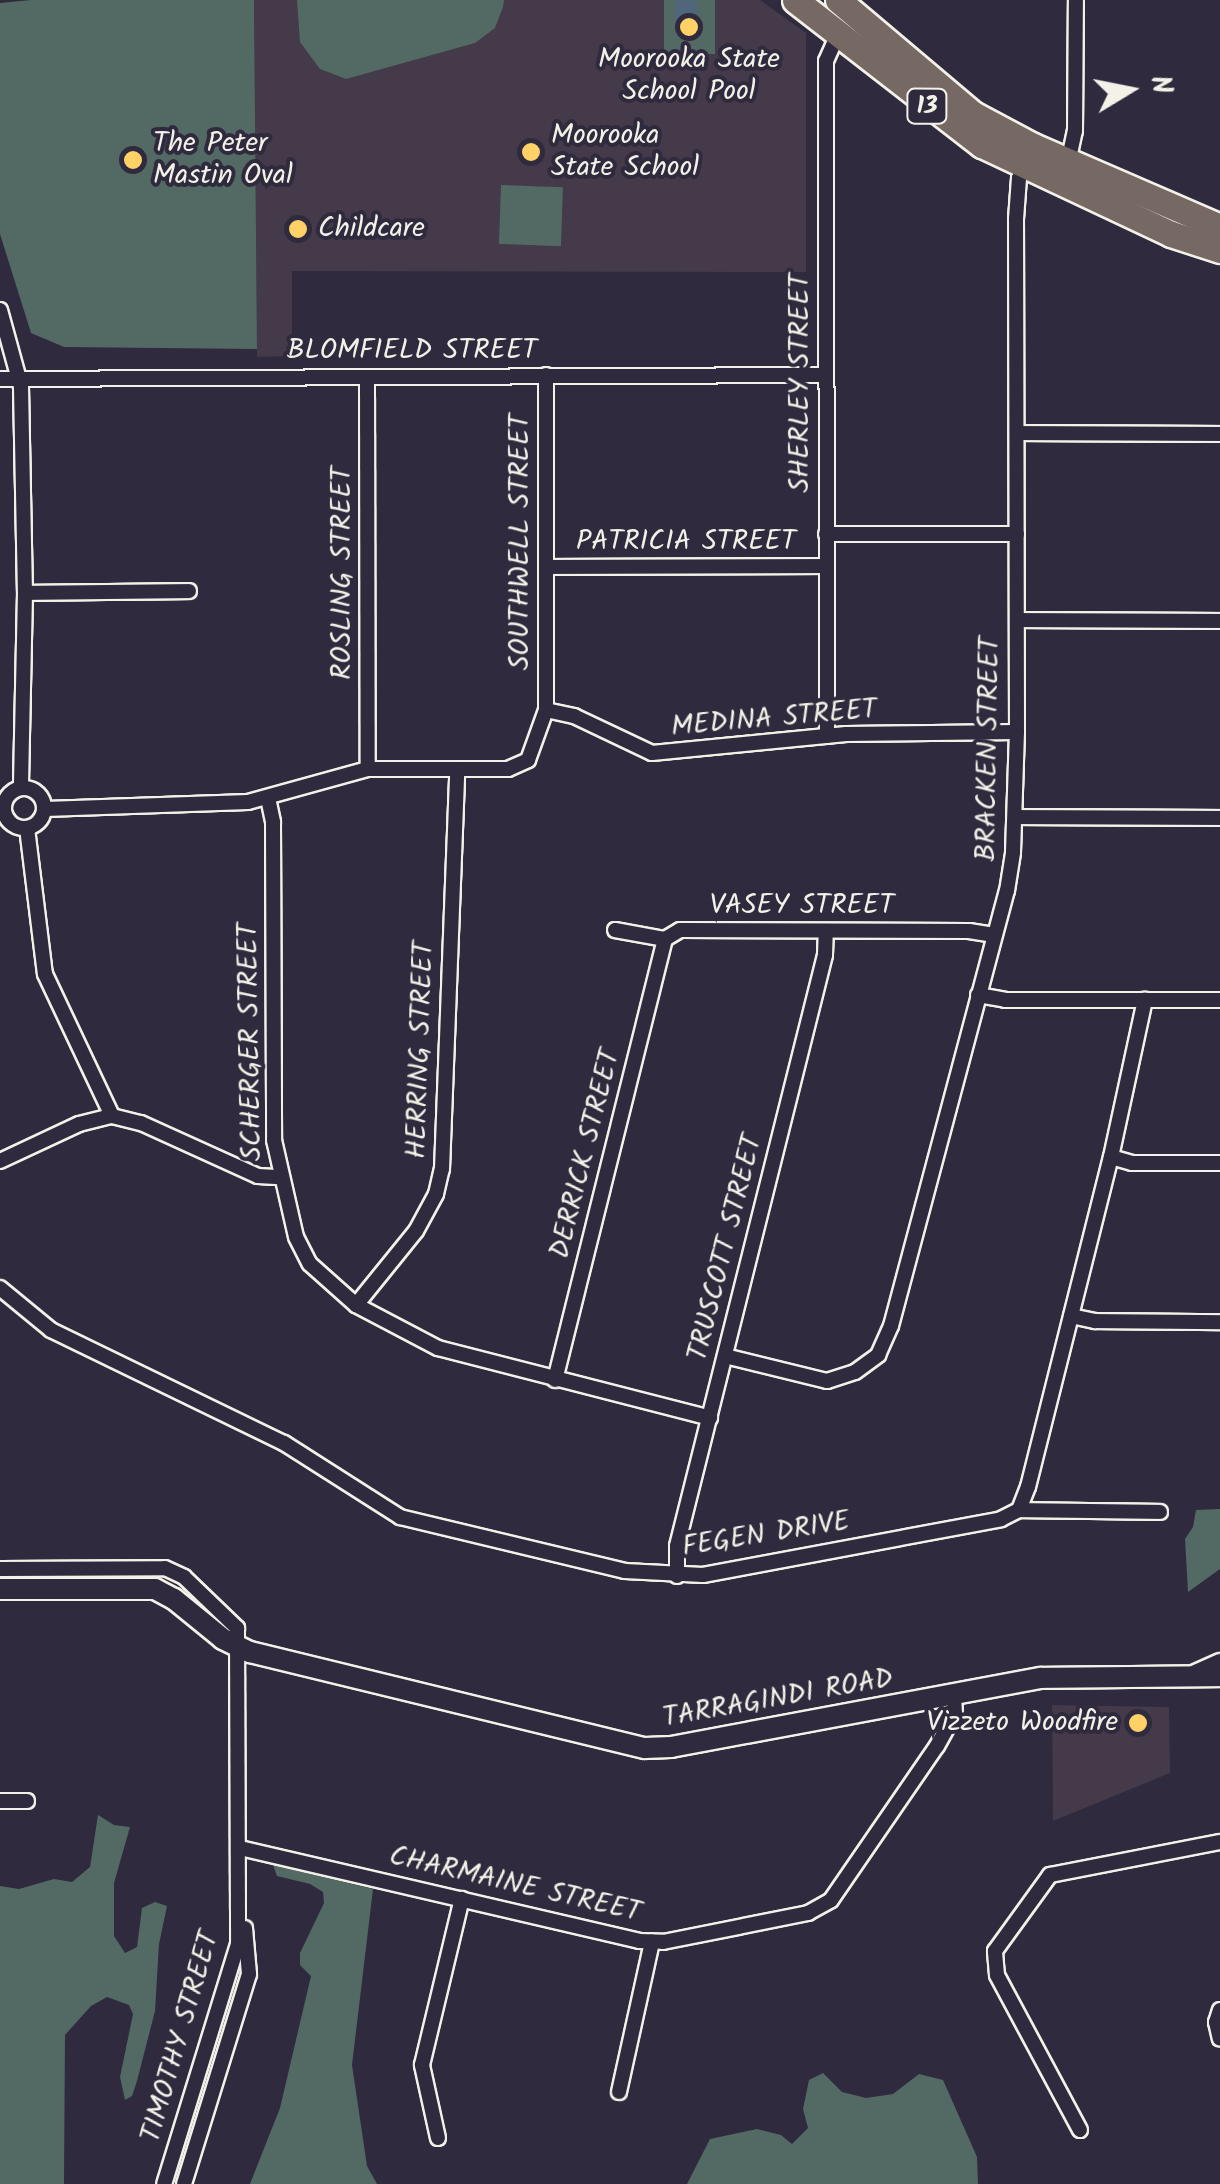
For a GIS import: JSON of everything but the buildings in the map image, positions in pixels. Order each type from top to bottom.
[{"type":"highway","name":"13","points":[[794,0],[947,122],[1064,171],[1220,228]]},
{"type":"highway","name":"13","points":[[838,0],[1028,156]]},
{"type":"highway","name":"13","points":[[1064,171],[1171,234],[1220,250]]},
{"type":"street","points":[[1064,171],[1075,131],[1076,0]]},
{"type":"street","name":"SHERLEY STREET","points":[[827,736],[826,61],[838,34]]},
{"type":"street","name":"BRACKEN STREET","points":[[724,1356],[827,1381],[855,1372],[878,1355],[892,1326],[1012,870],[1017,732],[1016,219],[1028,156]]},
{"type":"street","points":[[0,310],[21,379],[25,593],[21,788]]},
{"type":"street","name":"SOUTHWELL STREET","points":[[546,375],[546,710]]},
{"type":"street","name":"BLOMFIELD STREET","points":[[0,379],[824,375]]},
{"type":"street","name":"ROSLING STREET","points":[[367,377],[368,769]]},
{"type":"street","points":[[1017,433],[1220,434]]},
{"type":"street","points":[[826,534],[1017,534]]},
{"type":"street","name":"PATRICIA STREET","points":[[546,567],[827,566]]},
{"type":"street","points":[[25,593],[189,591]]},
{"type":"street","points":[[1017,620],[1220,621]]},
{"type":"street","points":[[44,808],[228,804],[268,798],[368,769],[519,767],[534,751],[546,710]]},
{"type":"street","name":"MEDINA STREET","points":[[546,710],[574,716],[652,753],[827,736],[1017,732]]},
{"type":"street","name":"HERRING STREET","points":[[356,1305],[416,1231],[436,1194],[442,1169],[457,770]]},
{"type":"street","points":[[21,788],[40,795],[44,808],[38,822],[27,828],[10,823],[2,804],[8,795],[21,788]]},
{"type":"street","name":"SCHERGER STREET","points":[[268,798],[273,822],[274,1140],[280,1177],[302,1252],[319,1275],[356,1305],[438,1348],[710,1418]]},
{"type":"street","points":[[1014,817],[1220,818]]},
{"type":"street","points":[[27,828],[45,974],[112,1116]]},
{"type":"street","name":"VASEY STREET","points":[[615,930],[665,940],[680,930],[969,931],[993,936]]},
{"type":"street","name":"TRUSCOTT STREET","points":[[677,1576],[677,1546],[825,955],[826,931]]},
{"type":"street","name":"DERRICK STREET","points":[[555,1380],[665,940]]},
{"type":"street","points":[[978,995],[1005,1000],[1220,1000]]},
{"type":"street","points":[[1019,1510],[1112,1157],[1145,1000]]},
{"type":"street","points":[[0,1160],[79,1124],[112,1116],[141,1123],[258,1176],[280,1177]]},
{"type":"street","points":[[1112,1157],[1132,1163],[1220,1163]]},
{"type":"street","name":"FEGEN DRIVE","points":[[0,1288],[51,1330],[284,1443],[400,1518],[625,1571],[677,1576],[983,1522],[1019,1510],[1160,1512]]},
{"type":"street","points":[[1071,1316],[1096,1321],[1220,1322]]},
{"type":"street","points":[[0,1569],[123,1564],[171,1570],[229,1616],[237,1628],[236,1646]]},
{"type":"street","name":"TARRAGINDI ROAD","points":[[0,1588],[154,1589],[236,1646],[654,1749],[1047,1677],[1220,1676]]},
{"type":"street","name":"TIMOTHY STREET","points":[[184,2184],[249,1974],[241,1903],[236,1646]]},
{"type":"street","points":[[1185,1676],[1220,1661]]},
{"type":"street","name":"CHARMAINE STREET","points":[[240,1848],[652,1942],[808,1912],[832,1900],[937,1746],[955,1714],[954,1694]]},
{"type":"street","points":[[0,1800],[27,1801]]},
{"type":"street","points":[[1080,2130],[997,1975],[995,1951],[1050,1875],[1220,1842]]},
{"type":"street","points":[[438,2138],[422,2065],[462,1898]]},
{"type":"street","name":"TIMOTHY STREET","points":[[164,2184],[234,1963],[241,1903]]},
{"type":"street","points":[[619,2092],[652,1942]]},
{"type":"street","points":[[1220,2010],[1216,2022],[1220,2039]]},
{"type":"shaded area","name":"Moorooka State School","points":[[254,0],[760,0],[806,33],[806,272],[292,271],[292,356],[257,357]]},
{"type":"shaded area","points":[[1052,1705],[1169,1707],[1170,1773],[1053,1821]]},
{"type":"green space","name":"The Peter Mastin Oval","points":[[254,0],[257,349],[64,347],[31,333],[0,234],[0,3]]},
{"type":"green space","points":[[297,0],[504,0],[495,28],[475,43],[346,79],[320,69],[300,42]]},
{"type":"green space","name":"Moorooka State School Pool","points":[[664,0],[715,0],[715,54],[664,54]]},
{"type":"green space","points":[[501,185],[563,187],[561,246],[499,244]]},
{"type":"green space","points":[[1220,1509],[1220,1569],[1188,1592],[1185,1539],[1193,1527],[1196,1510]]},
{"type":"green space","points":[[98,1815],[114,1825],[130,1827],[114,1883],[114,1936],[125,1953],[137,1947],[142,1908],[155,1902],[167,1906],[159,1944],[155,2011],[137,2081],[132,2096],[125,2100],[120,2077],[133,2014],[129,2005],[107,1997],[91,2006],[65,2035],[64,2184],[0,2184],[0,1886],[19,1889],[54,1879],[72,1882],[90,1867]]},
{"type":"green space","points":[[273,1865],[373,1889],[352,2065],[367,2166],[377,2184],[250,2184],[280,2108],[311,1976],[300,1965],[300,1953],[324,1903],[323,1892],[310,1884],[277,1876]]},
{"type":"green space","points":[[823,2073],[842,2092],[866,2098],[893,2094],[919,2074],[943,2080],[977,2157],[978,2184],[687,2184],[710,2139],[757,2129],[781,2135],[792,2144],[808,2128],[803,2109],[809,2080]]},
{"type":"water","points":[[675,0],[697,0],[697,37],[675,37]]},
{"type":"place","name":"Moorooka State School Pool","points":[[689,27]]},
{"type":"place","name":"Moorooka State School","points":[[531,152]]},
{"type":"place","name":"The Peter Mastin Oval","points":[[133,160]]},
{"type":"place","name":"Childcare","points":[[298,229]]},
{"type":"place","name":"Vizzeto Woodfire","points":[[1138,1723]]}]
